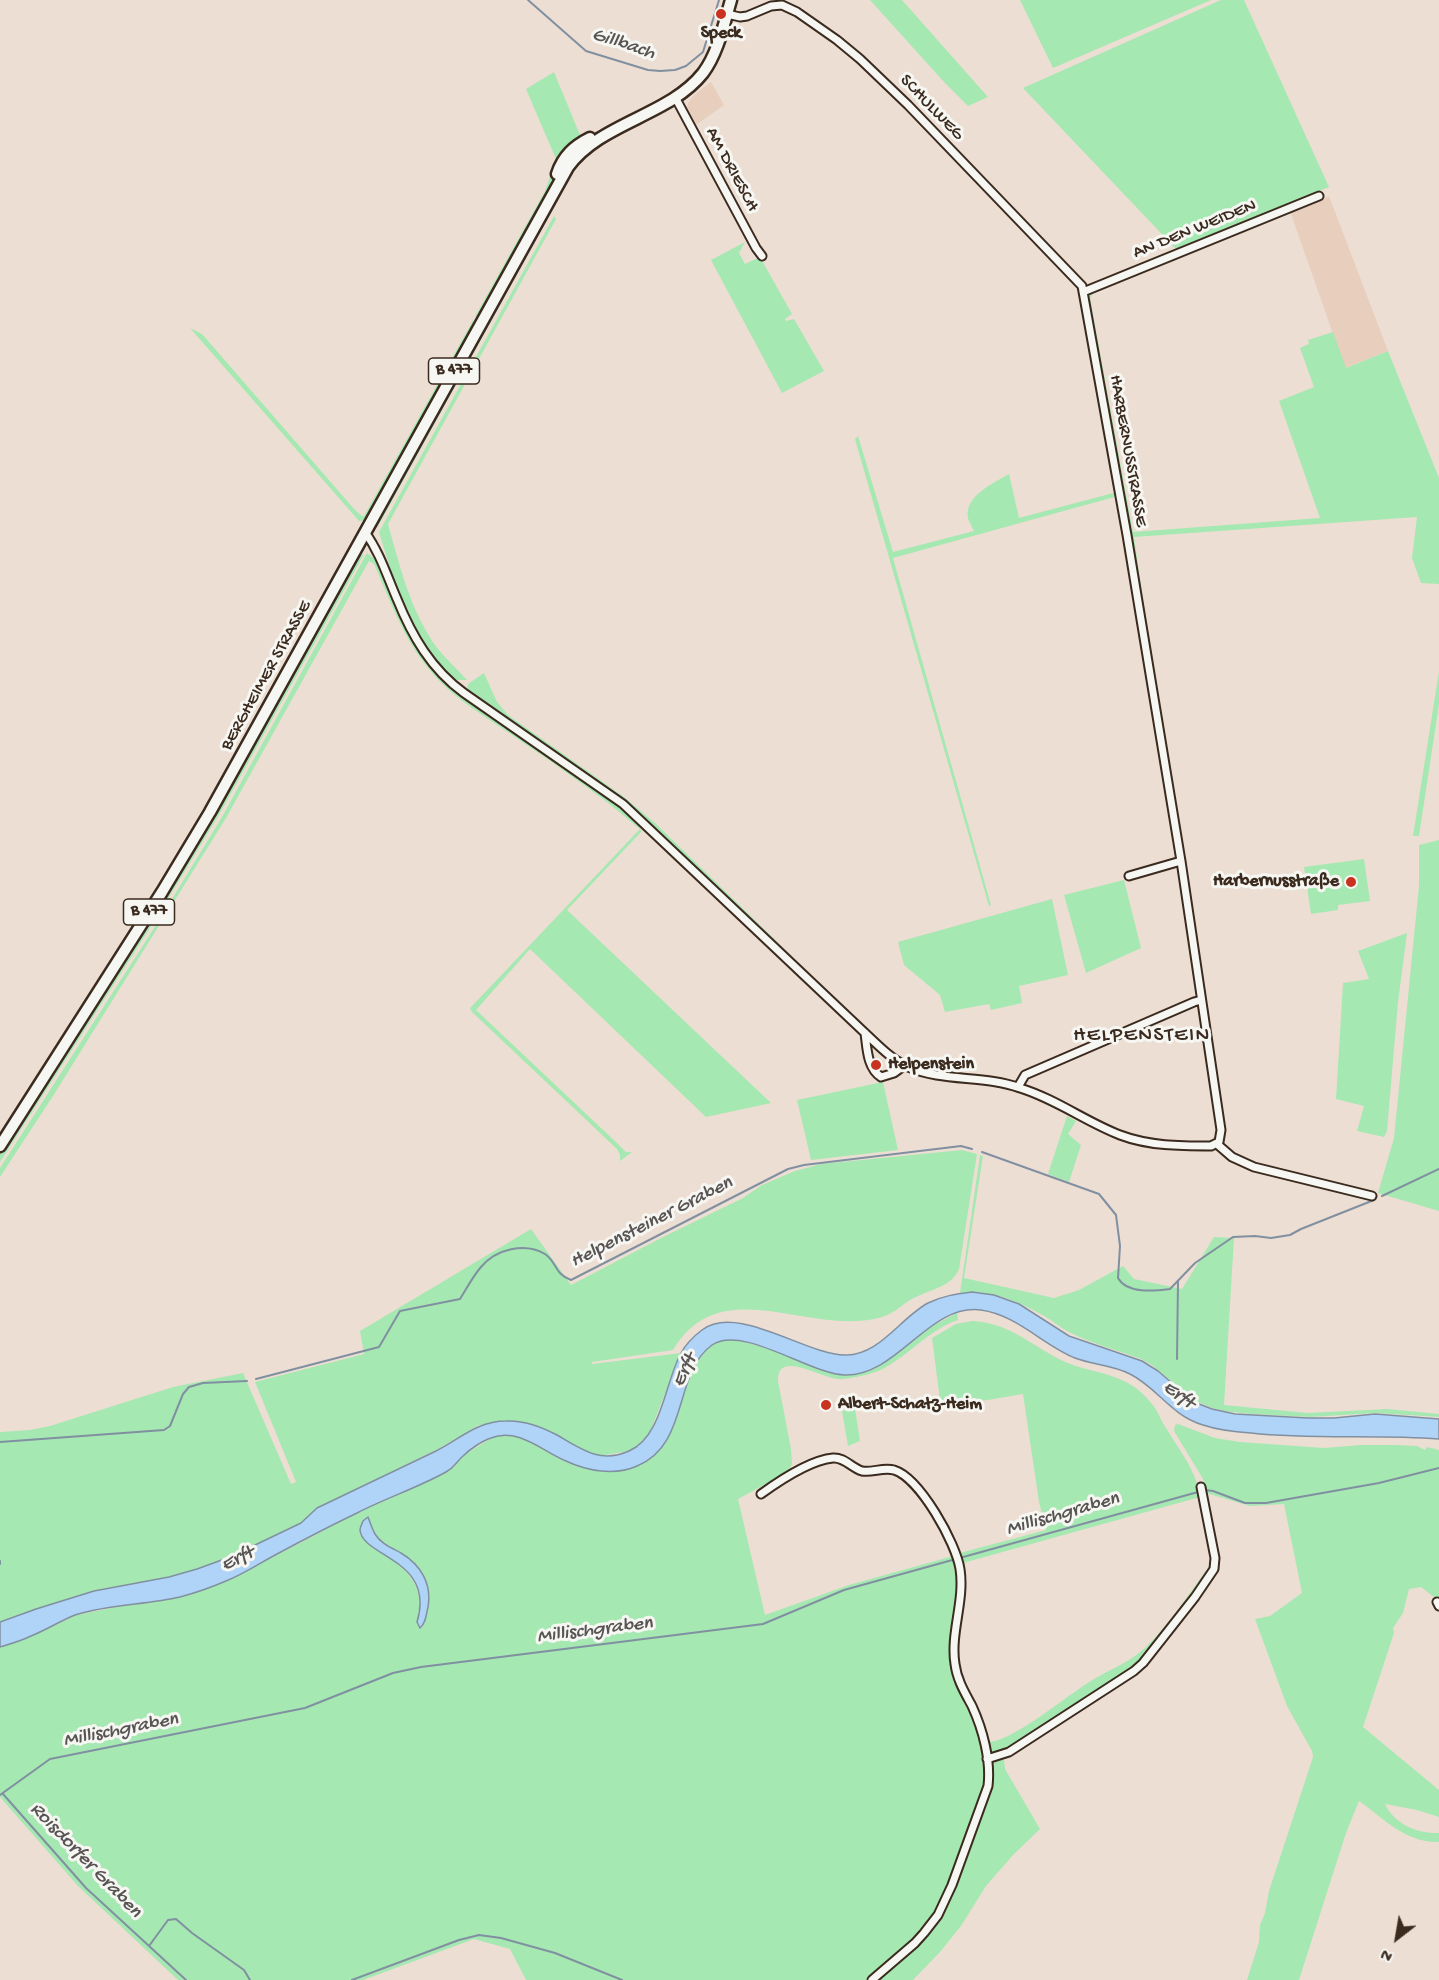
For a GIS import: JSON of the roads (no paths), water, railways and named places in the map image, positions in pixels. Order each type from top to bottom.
[{"type":"main road","name":"B 477","points":[[675,97],[693,83],[707,67],[714,54],[730,0]]},
{"type":"main road","name":"BERGHEIMER STRASSE","points":[[0,1146],[210,813],[548,199],[573,160],[583,150],[617,129],[675,97]]},
{"type":"street","name":"SCHULWEG","points":[[726,14],[747,16],[771,6],[782,5],[812,22],[847,48],[908,105],[1078,280],[1083,292]]},
{"type":"street","name":"AM DRIESCH","points":[[675,97],[762,256]]},
{"type":"street","name":"AN DEN WEIDEN","points":[[1083,292],[1319,196]]},
{"type":"street","name":"HARBERNUSSTRASSE","points":[[1083,292],[1127,535],[1181,861],[1221,1130],[1217,1144]]},
{"type":"street","points":[[365,532],[380,556],[410,629],[425,654],[440,672],[464,693],[622,804],[646,824],[893,1058],[923,1072],[1018,1087],[1045,1097],[1108,1130],[1132,1139],[1180,1146],[1217,1144],[1232,1157],[1254,1167],[1372,1196]]},
{"type":"street","points":[[1129,876],[1181,861]]},
{"type":"street","points":[[1018,1087],[1025,1075],[1201,1000]]},
{"type":"street","points":[[865,1033],[868,1057],[877,1075],[881,1077],[891,1074],[904,1065]]},
{"type":"street","points":[[761,1494],[797,1470],[831,1458],[839,1458],[862,1471],[894,1470],[908,1479],[944,1527],[959,1563],[961,1590],[954,1641],[955,1663],[960,1683],[976,1716],[987,1760],[989,1776],[986,1795],[952,1885],[941,1907],[924,1934],[872,1980]]},
{"type":"street","points":[[987,1760],[1009,1752],[1134,1671],[1178,1621],[1214,1569],[1215,1563],[1201,1487]]},
{"type":"water","name":"Erft","points":[[972,1292],[994,1295],[1019,1304],[1069,1336],[1142,1361],[1158,1371],[1194,1402],[1212,1409],[1235,1414],[1308,1418],[1375,1414],[1439,1419],[1439,1439],[1275,1435],[1209,1427],[1182,1415],[1149,1386],[1130,1374],[1075,1358],[1018,1324],[981,1310],[962,1311],[945,1317],[881,1364],[864,1372],[845,1375],[831,1373],[759,1345],[725,1340],[712,1345],[700,1357],[691,1373],[666,1442],[654,1456],[637,1466],[620,1471],[592,1470],[566,1461],[520,1438],[501,1435],[480,1443],[446,1472],[337,1523],[233,1578],[180,1597],[88,1611],[27,1638],[0,1647],[0,1622],[94,1591],[169,1577],[230,1557],[301,1523],[317,1508],[436,1451],[486,1424],[512,1421],[532,1425],[551,1432],[583,1450],[600,1455],[619,1455],[629,1451],[649,1434],[656,1421],[683,1350],[699,1332],[717,1323],[752,1326],[829,1353],[857,1354],[879,1343],[928,1303],[944,1297]]},
{"type":"water","points":[[368,1517],[377,1537],[408,1558],[424,1576],[429,1599],[424,1624],[420,1628],[417,1622],[420,1601],[416,1585],[408,1572],[364,1539],[360,1529],[363,1521]]},
{"type":"waterway","name":"Gillbach","points":[[528,0],[586,51],[648,70],[660,71],[675,70],[686,66],[703,52],[719,0]]},
{"type":"waterway","name":"Helpensteiner Graben","points":[[256,1379],[379,1347],[400,1311],[460,1299],[487,1261],[511,1249],[529,1248],[545,1254],[561,1275],[571,1280],[788,1169],[804,1165],[961,1146],[972,1149]]},
{"type":"waterway","name":"Helpensteiner Graben","points":[[982,1152],[1099,1194],[1116,1215],[1120,1246],[1118,1278],[1128,1287],[1141,1290],[1170,1289],[1195,1263],[1233,1237],[1271,1238],[1290,1235],[1374,1200]]},
{"type":"waterway","name":"Helpensteiner Graben","points":[[1382,1196],[1439,1169]]},
{"type":"waterway","points":[[1177,1359],[1178,1281]]},
{"type":"waterway","name":"Helpensteiner Graben","points":[[0,1442],[164,1430],[170,1426],[183,1394],[189,1387],[203,1383],[247,1381]]},
{"type":"waterway","name":"Millischgraben","points":[[1205,1490],[1245,1503],[1266,1503],[1379,1483],[1439,1468]]},
{"type":"waterway","name":"Millischgraben","points":[[0,1795],[50,1759],[305,1708],[393,1673],[421,1667],[763,1624],[844,1590],[1198,1492]]},
{"type":"waterway","name":"Roisdorfer Graben","points":[[3,1794],[86,1888],[186,1980]]},
{"type":"waterway","name":"Roisdorfer Graben","points":[[149,1946],[168,1920],[176,1919],[244,1970],[250,1980]]},
{"type":"waterway","name":"Roisdorfer Graben","points":[[352,1980],[459,1940],[479,1935],[501,1938],[555,1953],[622,1980]]},
{"type":"place","name":"Speck","points":[[721,14]]},
{"type":"place","name":"Harbernusstraße","points":[[1351,882]]},
{"type":"place","name":"Helpenstein","points":[[876,1065]]},
{"type":"place","name":"Albert-Schatz-Heim","points":[[826,1405]]},
{"type":"district","name":"HELPENSTEIN","points":[[1142,1037]]}]
